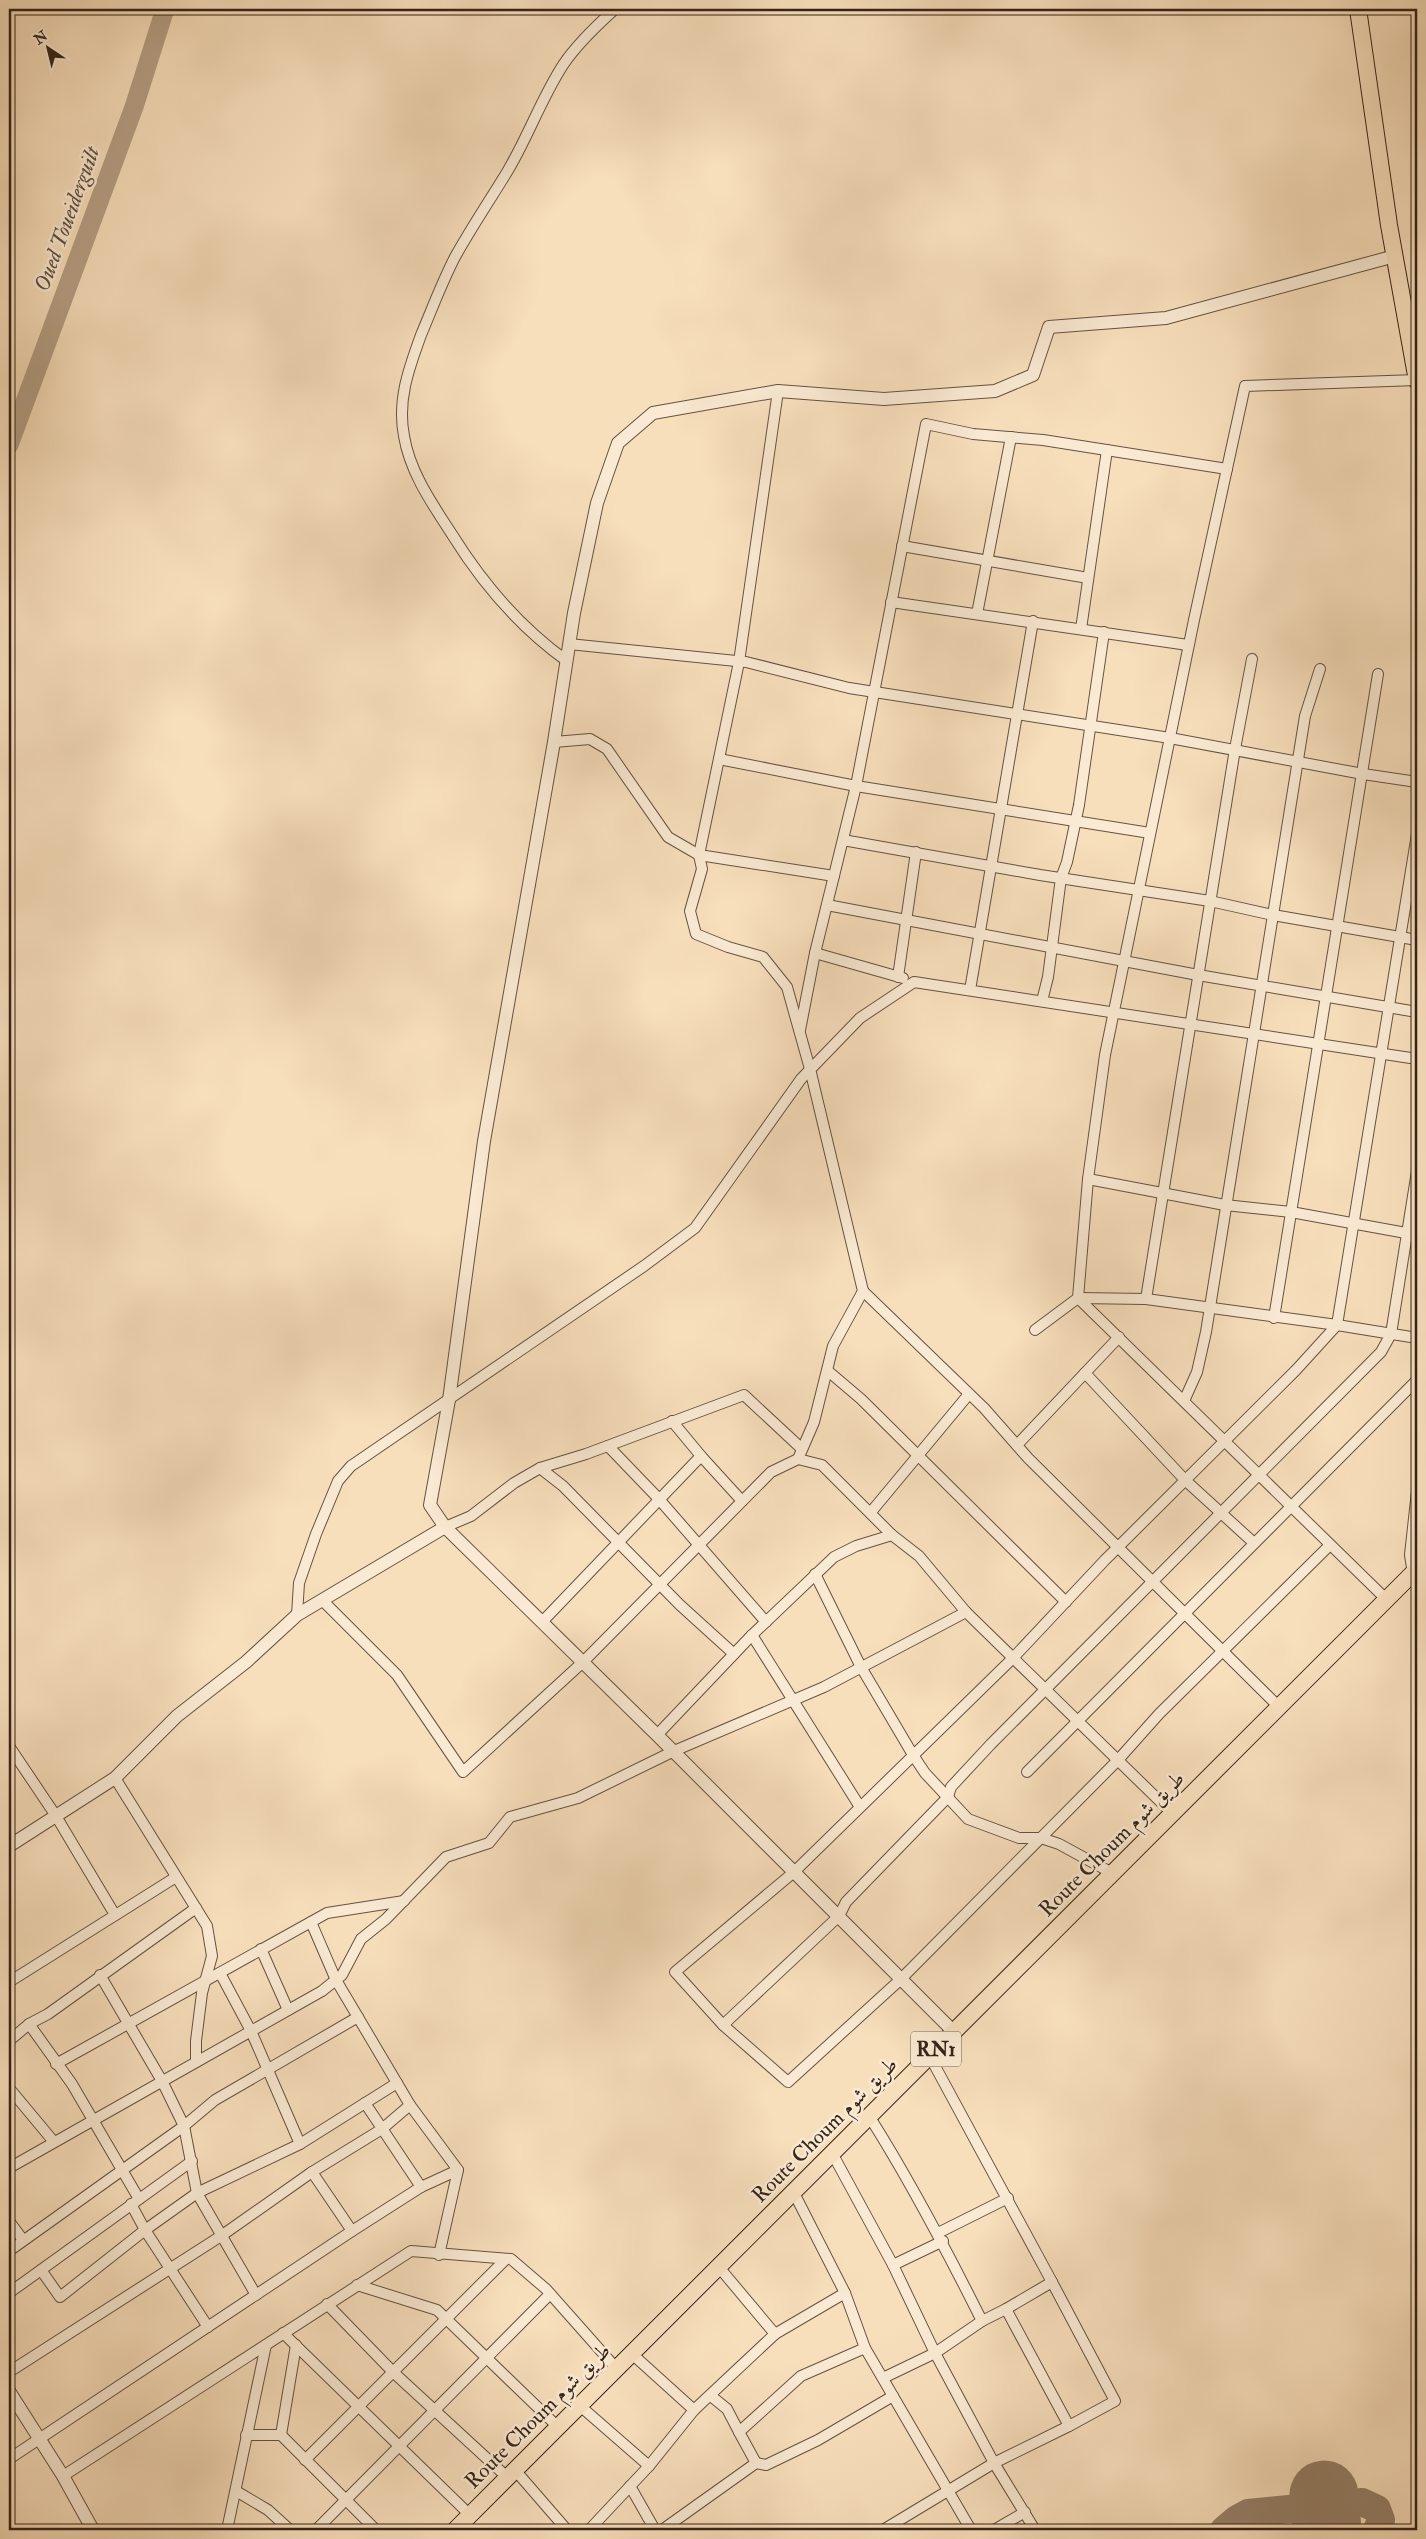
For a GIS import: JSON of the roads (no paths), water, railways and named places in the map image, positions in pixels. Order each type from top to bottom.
[{"type":"highway","points":[[1358,9],[1368,90],[1417,381]]},
{"type":"highway","name":"Route Choum طريق شوم","points":[[455,2530],[718,2266],[1114,1874],[1415,1571]]},
{"type":"street","points":[[567,661],[542,643],[524,626],[491,589],[456,542],[412,464],[404,435],[402,406],[412,361],[434,302],[455,257],[511,166],[563,65],[584,38],[615,9]]},
{"type":"street","points":[[954,2032],[674,1751],[444,1527],[430,1505],[449,1400],[484,1141],[554,742],[569,644],[596,503],[618,443],[652,412],[778,391],[884,399],[995,391],[1033,375],[1049,327],[1166,318],[1395,256]]},
{"type":"street","points":[[1078,1298],[1088,1179],[1106,1055],[1188,645],[1245,386],[1417,381]]},
{"type":"street","points":[[778,391],[739,662],[699,855],[702,869],[690,911],[696,934],[728,947],[763,956],[787,987],[810,1069],[863,1291],[969,1394],[1118,1547],[1186,1612],[1279,1707]]},
{"type":"street","points":[[800,1033],[815,952],[856,786],[926,424],[973,434],[1011,437],[1107,450],[1227,469]]},
{"type":"street","points":[[977,614],[1011,437]]},
{"type":"street","points":[[1081,629],[1107,450]]},
{"type":"street","points":[[902,546],[1088,578]]},
{"type":"street","points":[[891,602],[1033,621],[1188,645]]},
{"type":"street","points":[[970,990],[1033,621]]},
{"type":"street","points":[[1042,1001],[1061,878],[1067,862],[1076,821],[1104,632]]},
{"type":"street","points":[[569,644],[739,662],[875,692],[1170,738],[1298,760],[1363,774],[1417,782]]},
{"type":"street","points":[[1146,1299],[1235,749],[1252,659]]},
{"type":"street","points":[[1184,1401],[1197,1372],[1209,1309],[1298,760],[1306,716],[1320,668]]},
{"type":"street","points":[[1274,1318],[1320,1044],[1378,674]]},
{"type":"street","points":[[554,742],[590,739],[607,749],[668,837],[699,855],[834,876]]},
{"type":"street","points":[[719,759],[856,786],[1150,833]]},
{"type":"street","points":[[1330,1545],[1159,1714],[1118,1760],[901,1979],[788,2082],[723,2025],[675,1972],[794,1872],[1013,1658],[1118,1547],[1296,1370],[1337,1325],[1417,834]]},
{"type":"street","points":[[842,840],[1061,878],[1210,901],[1273,915],[1417,940]]},
{"type":"street","points":[[898,977],[916,852]]},
{"type":"street","points":[[827,905],[1198,975],[1417,1012]]},
{"type":"street","points":[[815,952],[914,982],[1417,1059]]},
{"type":"street","points":[[297,1615],[300,1583],[338,1481],[351,1466],[636,1272],[695,1228],[795,1086],[810,1069],[860,1018],[914,982]]},
{"type":"street","points":[[723,2025],[839,1916],[846,1902],[948,1797],[951,1787],[1259,1474],[1353,1383],[1382,1352],[1391,1334],[1417,1171]]},
{"type":"street","points":[[1088,1179],[1225,1205],[1291,1212],[1417,1235]]},
{"type":"street","points":[[322,1600],[397,1674],[463,1772],[583,1662],[771,1472],[800,1454],[814,1422],[833,1346],[863,1291]]},
{"type":"street","points":[[1078,1298],[1387,1600]]},
{"type":"street","points":[[1035,1330],[1078,1298],[1146,1299],[1417,1338]]},
{"type":"street","points":[[1017,1445],[1119,1337]]},
{"type":"street","points":[[828,1371],[861,1399],[1066,1602]]},
{"type":"street","points":[[1085,1373],[1186,1480],[1254,1543]]},
{"type":"street","points":[[1027,1772],[1079,1722],[1290,1506],[1417,1380]]},
{"type":"street","points":[[871,1512],[969,1394]]},
{"type":"street","points":[[9,1846],[115,1778],[177,1716],[246,1662],[297,1615],[444,1527],[471,1516],[514,1483],[540,1468],[608,1446],[744,1395],[800,1454],[822,1465],[892,1535],[919,1556],[966,1612],[1173,1814]]},
{"type":"street","points":[[672,1421],[742,1501]]},
{"type":"street","points":[[608,1446],[658,1498],[766,1622]]},
{"type":"street","points":[[542,1622],[658,1498],[701,1456]]},
{"type":"street","points":[[540,1468],[563,1486],[660,1585],[734,1654]]},
{"type":"street","points":[[1415,1571],[1410,1555],[1417,1492]]},
{"type":"street","points":[[657,1735],[752,1635],[815,1574],[841,1554],[856,1546],[892,1535]]},
{"type":"street","points":[[815,1574],[861,1667],[912,1755],[925,1773],[968,1819],[982,1826],[1019,1838],[1041,1838],[1060,1844],[1114,1874]]},
{"type":"street","points":[[9,2168],[322,1990],[342,1975],[361,1938],[386,1919],[446,1857],[489,1843],[510,1817],[578,1798],[674,1751],[793,1700],[966,1612]]},
{"type":"street","points":[[752,1635],[860,1806]]},
{"type":"street","points":[[9,1746],[56,1816],[115,1915]]},
{"type":"street","points":[[115,1778],[207,1926],[212,1956],[205,1981],[196,2041],[196,2062]]},
{"type":"street","points":[[9,1982],[176,1877]]},
{"type":"street","points":[[56,2064],[327,1913],[404,1900]]},
{"type":"street","points":[[9,2041],[29,2024],[48,2014],[196,1908]]},
{"type":"street","points":[[311,1922],[336,1980],[358,2018],[410,2105],[458,2170],[439,2254]]},
{"type":"street","points":[[262,1949],[288,2010]]},
{"type":"street","points":[[220,1973],[251,2031],[300,2144]]},
{"type":"street","points":[[100,1975],[127,2025],[162,2081],[184,2126],[197,2193],[256,2295]]},
{"type":"street","points":[[9,2251],[184,2126],[214,2100],[358,2018]]},
{"type":"street","points":[[29,2024],[72,2084],[121,2172],[146,2230],[169,2269],[208,2327]]},
{"type":"street","points":[[883,2530],[899,2526],[947,2490],[994,2463],[1115,2401],[930,2055]]},
{"type":"street","points":[[41,2270],[60,2297],[197,2193],[300,2144],[397,2083]]},
{"type":"street","points":[[9,2088],[54,2142]]},
{"type":"street","points":[[365,2103],[421,2187]]},
{"type":"street","points":[[9,2372],[221,2236],[312,2172],[382,2129],[410,2105]]},
{"type":"street","points":[[869,2116],[902,2168],[940,2237],[982,2321]]},
{"type":"street","points":[[832,2153],[894,2265],[935,2353],[994,2463],[1035,2530]]},
{"type":"street","points":[[9,2293],[192,2161]]},
{"type":"street","points":[[9,2459],[352,2231],[421,2187],[458,2170]]},
{"type":"street","points":[[312,2172],[352,2231]]},
{"type":"street","points":[[794,2192],[844,2293],[865,2348],[971,2530]]},
{"type":"street","points":[[894,2265],[1008,2198]]},
{"type":"street","points":[[9,2220],[23,2240]]},
{"type":"street","points":[[63,2476],[411,2251],[511,2259],[550,2294],[616,2368]]},
{"type":"street","points":[[305,2460],[506,2259]]},
{"type":"street","points":[[718,2266],[775,2334]]},
{"type":"street","points":[[883,2378],[935,2353],[982,2321],[1052,2282]]},
{"type":"street","points":[[357,2285],[436,2310],[558,2427]]},
{"type":"street","points":[[589,2530],[649,2466],[694,2410],[775,2334],[844,2293]]},
{"type":"street","points":[[316,2530],[550,2294]]},
{"type":"street","points":[[327,2304],[434,2411],[511,2474],[567,2530]]},
{"type":"street","points":[[1006,2309],[1069,2426]]},
{"type":"street","points":[[283,2333],[470,2515]]},
{"type":"street","points":[[227,2530],[266,2345]]},
{"type":"street","points":[[281,2435],[296,2345]]},
{"type":"street","points":[[739,2432],[801,2376],[865,2348]]},
{"type":"street","points":[[632,2352],[694,2410]]},
{"type":"street","points":[[9,2391],[63,2476],[93,2530]]},
{"type":"street","points":[[711,2396],[727,2409],[756,2463]]},
{"type":"street","points":[[662,2530],[756,2463],[766,2465],[818,2440],[893,2396]]},
{"type":"street","points":[[580,2405],[649,2466]]},
{"type":"street","points":[[246,2435],[281,2435],[376,2530]]},
{"type":"street","points":[[630,2486],[655,2530]]},
{"type":"street","points":[[236,2492],[268,2510],[290,2530]]},
{"type":"street","points":[[994,2530],[1025,2512]]},
{"type":"waterway","name":"Oued Toueiderguilt","points":[[9,445],[134,107],[165,9]]}]
